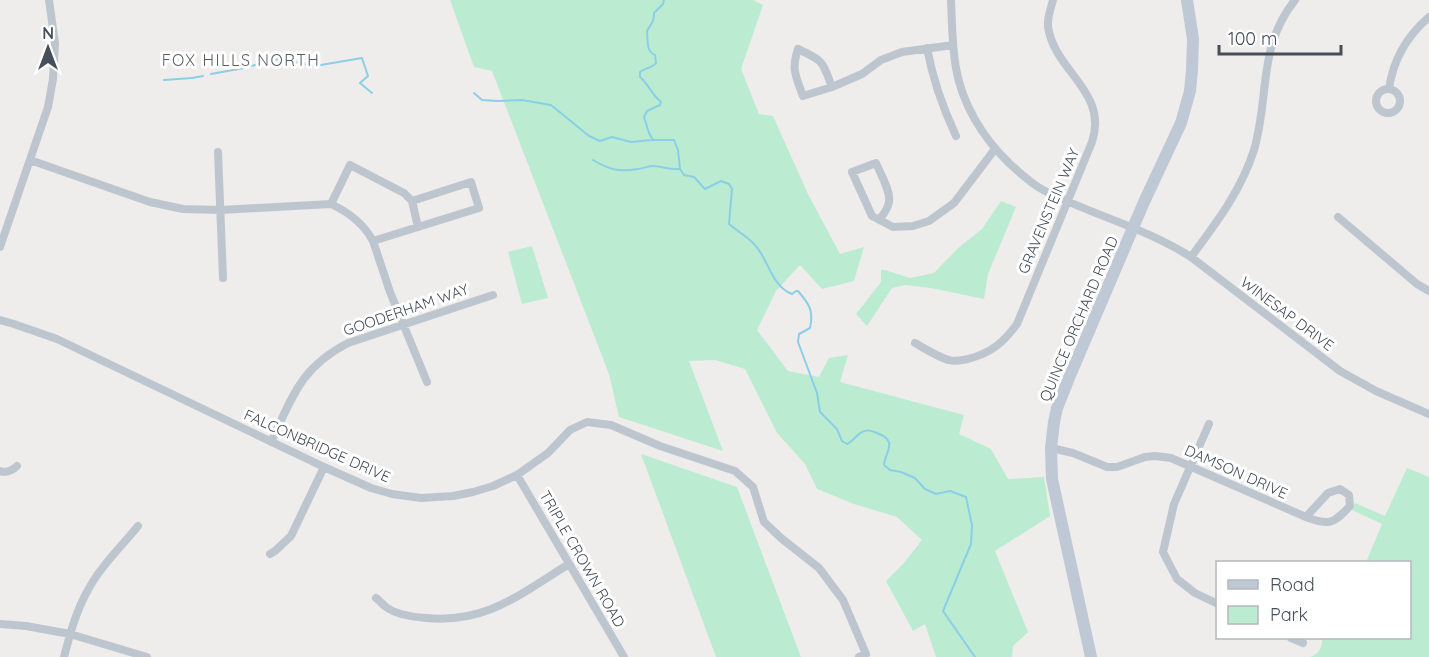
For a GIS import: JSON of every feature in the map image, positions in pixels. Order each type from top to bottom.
[{"type":"street","points":[[0,247],[48,107],[55,43],[49,0]]},
{"type":"street","name":"WINESAP DRIVE","points":[[951,0],[956,70],[965,98],[978,126],[995,149],[1025,178],[1042,190],[1177,248],[1340,371],[1376,391],[1429,414]]},
{"type":"street","name":"GRAVENSTEIN WAY","points":[[915,343],[949,360],[962,360],[981,356],[1009,335],[1017,324],[1092,142],[1095,131],[1094,110],[1086,91],[1056,53],[1048,31],[1048,19],[1053,0]]},
{"type":"street","name":"QUINCE ORCHARD ROAD","points":[[1091,657],[1052,479],[1051,448],[1054,422],[1063,393],[1133,228],[1181,123],[1190,91],[1192,70],[1193,39],[1187,0]]},
{"type":"street","points":[[1191,257],[1234,196],[1248,167],[1261,119],[1270,50],[1277,28],[1291,1]]},
{"type":"street","points":[[1389,89],[1391,73],[1398,57],[1410,36],[1429,17]]},
{"type":"street","points":[[832,87],[819,59],[798,49],[794,61],[794,72],[803,96],[832,87],[862,74],[881,60],[902,52],[953,45]]},
{"type":"street","points":[[927,48],[943,109],[956,136]]},
{"type":"street","points":[[879,220],[887,209],[889,195],[876,163],[852,172],[872,216],[879,220],[893,227],[913,226],[929,221],[954,203],[995,149]]},
{"type":"street","points":[[218,152],[223,278]]},
{"type":"street","points":[[30,160],[150,202],[183,209],[221,210],[331,204],[343,210],[355,219],[373,241],[390,292],[427,382]]},
{"type":"street","points":[[331,204],[350,165],[404,193],[412,201],[418,226]]},
{"type":"street","points":[[373,241],[478,208],[471,182],[412,201]]},
{"type":"street","points":[[1338,217],[1417,284],[1429,291]]},
{"type":"street","name":"GOODERHAM WAY","points":[[271,442],[296,388],[305,375],[329,353],[348,343],[493,295]]},
{"type":"street","name":"FALCONBRIDGE DRIVE","points":[[0,321],[57,339],[324,467],[371,488],[392,494],[421,498],[453,496],[494,486],[517,475],[548,453],[570,430],[587,422],[611,424],[660,446],[735,471],[753,487],[764,522],[819,568],[843,600],[866,654],[859,657]]},
{"type":"street","points":[[1209,424],[1174,504],[1163,552],[1176,579],[1195,593],[1216,603]]},
{"type":"street","name":"DAMSON DRIVE","points":[[1051,448],[1073,453],[1107,467],[1117,467],[1145,457],[1171,458],[1191,466],[1306,517],[1321,523],[1336,520],[1350,506],[1349,495],[1340,489],[1328,493],[1306,517]]},
{"type":"street","points":[[0,471],[12,471],[16,466]]},
{"type":"street","points":[[270,554],[291,536],[324,467]]},
{"type":"street","name":"TRIPLE CROWN ROAD","points":[[517,475],[624,657]]},
{"type":"street","points":[[64,657],[70,634],[89,588],[98,573],[138,526]]},
{"type":"street","points":[[376,597],[393,611],[417,617],[442,620],[468,617],[482,614],[501,605],[569,564]]},
{"type":"street","points":[[0,624],[70,634],[147,657]]},
{"type":"street","points":[[1293,639],[1303,643]]},
{"type":"green space","points":[[450,0],[753,0],[763,5],[741,69],[759,114],[773,116],[808,194],[840,254],[864,247],[854,281],[822,289],[800,265],[776,291],[757,330],[788,371],[819,377],[829,358],[848,355],[840,382],[964,415],[959,434],[991,449],[1008,479],[1044,477],[1050,516],[995,551],[1028,632],[1013,646],[1012,657],[936,657],[925,624],[913,631],[886,581],[922,540],[897,517],[854,504],[817,489],[805,464],[777,433],[745,369],[715,360],[689,361],[723,451],[619,417],[609,374],[492,71],[474,67]]},
{"type":"green space","points":[[1001,201],[1016,207],[988,274],[984,299],[905,285],[892,288],[867,326],[856,314],[881,282],[881,270],[910,278],[934,273],[958,248],[982,229]]},
{"type":"green space","points":[[532,246],[548,298],[522,304],[508,252]]},
{"type":"green space","points":[[641,454],[737,487],[801,657],[716,657]]},
{"type":"green space","points":[[1407,468],[1429,477],[1429,657],[1310,657],[1320,650],[1322,639],[1411,639],[1411,561],[1366,561],[1382,524],[1352,510],[1355,503],[1385,516]]},
{"type":"waterway","points":[[664,0],[654,13],[653,21],[647,31],[649,48],[655,55],[656,63],[640,72],[640,77],[661,102],[660,105],[647,111],[644,117],[649,133],[653,140],[674,140],[678,150],[680,169],[684,175],[694,177],[705,189],[721,181],[729,184],[732,189],[729,224],[755,245],[780,285],[792,294],[798,291],[808,304],[811,312],[810,328],[799,334],[798,342],[817,393],[820,412],[837,429],[842,441],[847,444],[866,431],[884,436],[889,443],[884,465],[890,470],[915,478],[925,489],[936,494],[950,491],[966,497],[972,525],[971,544],[943,611],[975,657]]},
{"type":"waterway","points":[[211,74],[278,59],[315,66],[362,58],[368,76],[360,83],[372,93]]},
{"type":"waterway","points":[[164,80],[203,76]]},
{"type":"waterway","points":[[474,93],[482,100],[522,100],[551,105],[589,136],[600,141],[612,137],[631,142],[652,140]]},
{"type":"waterway","points":[[593,160],[619,170],[652,166],[680,169]]},
{"type":"district","name":"FOX HILLS NORTH","points":[[241,60]]}]
